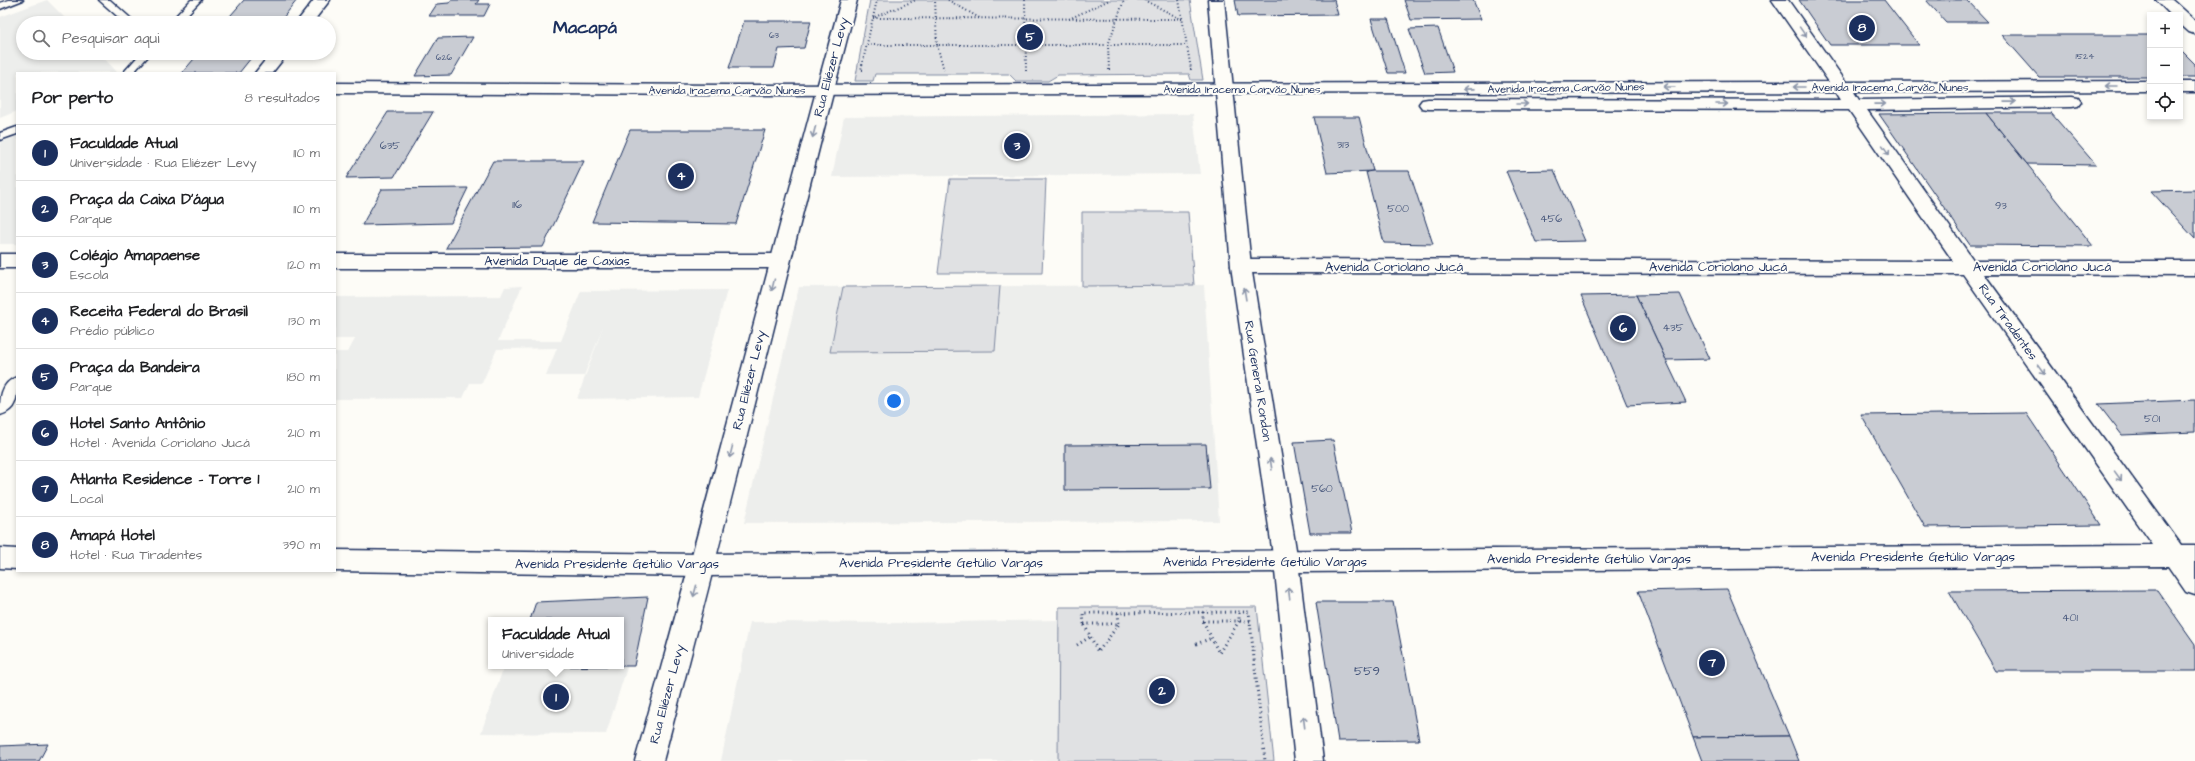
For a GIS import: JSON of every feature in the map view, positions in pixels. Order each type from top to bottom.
[{"type":"street","points":[[309,16],[322,0]]},
{"type":"street","name":"Rua Eliézer Levy","points":[[649,761],[703,565],[779,261],[849,0]]},
{"type":"street","name":"Rua General Rondon","points":[[1216,0],[1241,266],[1286,562],[1308,761]]},
{"type":"street","name":"Rua Tiradentes","points":[[1780,0],[1968,267],[2185,555],[2195,584]]},
{"type":"street","points":[[2164,0],[2177,12]]},
{"type":"street","points":[[2183,18],[2195,29]]},
{"type":"street","points":[[265,72],[274,60]]},
{"type":"street","name":"Avenida Iracema Carvão Nunes","points":[[1395,97],[1628,87],[2147,86]]},
{"type":"street","points":[[2183,86],[2195,87]]},
{"type":"street","name":"Avenida Iracema Carvão Nunes","points":[[336,88],[824,97]]},
{"type":"street","name":"Avenida Iracema Carvão Nunes","points":[[336,102],[1056,95],[1395,97],[1854,105],[2147,102]]},
{"type":"street","points":[[2183,102],[2195,102]]},
{"type":"street","points":[[0,260],[16,260]]},
{"type":"street","name":"Avenida Duque de Caxias","points":[[336,261],[779,261]]},
{"type":"street","name":"Avenida Coriolano Jucá","points":[[1241,266],[2195,268]]},
{"type":"street","points":[[0,407],[16,386]]},
{"type":"street","name":"Avenida Presidente Getúlio Vargas","points":[[336,561],[703,565],[2185,555]]},
{"type":"street","points":[[0,558],[16,558]]},
{"type":"lane","points":[[0,6],[18,0]]},
{"type":"lane","points":[[104,0],[123,16]]},
{"type":"lane","points":[[181,16],[196,0]]},
{"type":"lane","points":[[129,72],[140,60]]},
{"type":"lane","points":[[0,138],[16,130]]},
{"type":"path","points":[[869,70],[861,70],[877,0]]},
{"type":"path","points":[[873,18],[916,0]]},
{"type":"path","points":[[935,0],[937,45],[944,70]]},
{"type":"path","points":[[948,0],[981,19]]},
{"type":"path","points":[[1025,0],[1026,70]]},
{"type":"path","points":[[1069,19],[1109,0]]},
{"type":"path","points":[[1109,70],[1108,45],[1124,0]]},
{"type":"path","points":[[1144,0],[1182,20]]},
{"type":"path","points":[[1179,0],[1191,69],[1184,69]]},
{"type":"path","points":[[873,18],[1182,20]]},
{"type":"path","points":[[867,45],[1187,45]]},
{"type":"path","points":[[936,70],[951,70]]},
{"type":"path","points":[[1018,70],[1033,70]]},
{"type":"path","points":[[1101,70],[1116,70]]},
{"type":"path","points":[[1203,612],[1203,620],[1219,653],[1239,621],[1239,612]]},
{"type":"path","points":[[1118,613],[1119,624],[1098,652],[1084,624],[1083,613],[1249,612],[1265,761]]},
{"type":"path","points":[[1203,620],[1251,621]]},
{"type":"path","points":[[1084,624],[1119,624]]},
{"type":"path","points":[[1077,645],[1090,637]]},
{"type":"path","points":[[1196,644],[1212,638]]},
{"type":"shaded area","points":[[47,0],[63,16],[16,16],[16,60],[106,60],[117,72],[16,72],[16,111],[0,118],[0,17]]},
{"type":"shaded area","points":[[870,0],[1190,0],[1203,80],[1191,80],[1189,74],[1058,75],[1048,81],[1016,81],[1009,74],[875,74],[873,81],[855,81]]},
{"type":"shaded area","points":[[1193,114],[1200,174],[832,177],[844,117]]},
{"type":"shaded area","points":[[16,136],[16,244],[0,244],[0,143]]},
{"type":"shaded area","points":[[950,179],[1046,179],[1042,273],[938,273]]},
{"type":"shaded area","points":[[1082,212],[1188,212],[1194,285],[1082,286]]},
{"type":"shaded area","points":[[1204,285],[1219,521],[744,523],[799,287]]},
{"type":"shaded area","points":[[522,286],[498,341],[561,341],[581,291],[727,290],[698,397],[577,399],[604,324],[584,376],[546,376],[557,348],[497,349],[482,383],[470,383],[463,398],[336,399],[336,352],[348,352],[355,339],[336,339],[336,297],[501,296],[505,287]]},
{"type":"shaded area","points":[[1000,286],[995,351],[830,352],[843,287]]},
{"type":"shaded area","points":[[1059,607],[1257,607],[1274,761],[1058,761]]},
{"type":"shaded area","points":[[1059,620],[1058,761],[721,761],[750,622],[898,623]]},
{"type":"shaded area","points":[[629,661],[606,734],[481,733],[503,669],[624,669],[624,664]]},
{"type":"building","points":[[244,0],[297,0],[284,16],[230,16]]},
{"type":"building","points":[[451,0],[479,0],[476,4],[490,4],[484,16],[429,16],[437,4],[449,3]]},
{"type":"building","points":[[1235,0],[1334,0],[1338,15],[1238,16]]},
{"type":"building","points":[[1404,0],[1473,0],[1481,19],[1411,20]]},
{"type":"building","points":[[1799,0],[1884,0],[1919,45],[1830,45]]},
{"type":"building","points":[[1926,0],[1967,0],[1988,22],[1946,22]]},
{"type":"building","points":[[1371,19],[1388,19],[1405,73],[1388,73]]},
{"type":"building","points":[[744,21],[811,21],[804,48],[779,49],[774,68],[729,68]]},
{"type":"building","points":[[1438,28],[1453,72],[1425,73],[1409,29]]},
{"type":"building","points":[[2002,35],[2147,35],[2147,77],[2039,77]]},
{"type":"building","points":[[473,37],[451,75],[415,76],[438,38]]},
{"type":"building","points":[[2183,52],[2195,64],[2195,77],[2183,77]]},
{"type":"building","points":[[193,60],[249,60],[240,72],[183,72]]},
{"type":"building","points":[[388,112],[433,112],[394,177],[346,178]]},
{"type":"building","points":[[1986,113],[2093,246],[1970,245],[1879,114]]},
{"type":"building","points":[[1986,113],[2051,113],[2096,165],[2027,164]]},
{"type":"building","points":[[1314,117],[1359,117],[1373,171],[1327,173]]},
{"type":"building","points":[[630,130],[765,130],[736,224],[592,222]]},
{"type":"building","points":[[493,161],[584,161],[543,247],[446,248]]},
{"type":"building","points":[[1554,170],[1585,241],[1536,242],[1506,171]]},
{"type":"building","points":[[1409,171],[1433,244],[1384,243],[1366,172]]},
{"type":"building","points":[[468,188],[451,223],[362,225],[382,189]]},
{"type":"building","points":[[2195,190],[2195,239],[2151,191]]},
{"type":"building","points":[[1680,294],[1710,359],[1666,360],[1636,295]]},
{"type":"building","points":[[1636,295],[1686,402],[1627,405],[1581,296]]},
{"type":"building","points":[[2195,400],[2195,432],[2122,435],[2098,404]]},
{"type":"building","points":[[2026,413],[2101,525],[1925,527],[1861,415]]},
{"type":"building","points":[[1333,440],[1352,533],[1310,533],[1294,442]]},
{"type":"building","points":[[1206,444],[1210,489],[1065,490],[1065,445]]},
{"type":"building","points":[[1727,589],[1789,736],[1693,737],[1638,591]]},
{"type":"building","points":[[2157,590],[2195,644],[2195,671],[1996,671],[1949,591]]},
{"type":"building","points":[[648,597],[634,666],[624,666],[624,617],[531,617],[536,602]]},
{"type":"building","points":[[1316,602],[1393,602],[1419,740],[1338,741]]},
{"type":"building","points":[[1789,736],[1799,761],[1702,761],[1693,737]]},
{"type":"building","points":[[48,744],[39,761],[0,761],[0,746]]},
{"type":"place","name":"Amapá Hotel","points":[[1862,28]]},
{"type":"place","name":"Praça da Bandeira","points":[[1030,37]]},
{"type":"place","name":"Colégio Amapaense","points":[[1017,146]]},
{"type":"place","name":"Receita Federal do Brasil","points":[[681,176]]},
{"type":"place","name":"Hotel Santo Antônio","points":[[1623,328]]},
{"type":"place","name":"Atlanta Residence - Torre 1","points":[[1712,663]]},
{"type":"place","name":"Praça da Caixa D'água","points":[[1162,691]]},
{"type":"place","name":"Faculdade Atual","points":[[556,697]]},
{"type":"district","name":"Macapá","points":[[585,27]]}]
